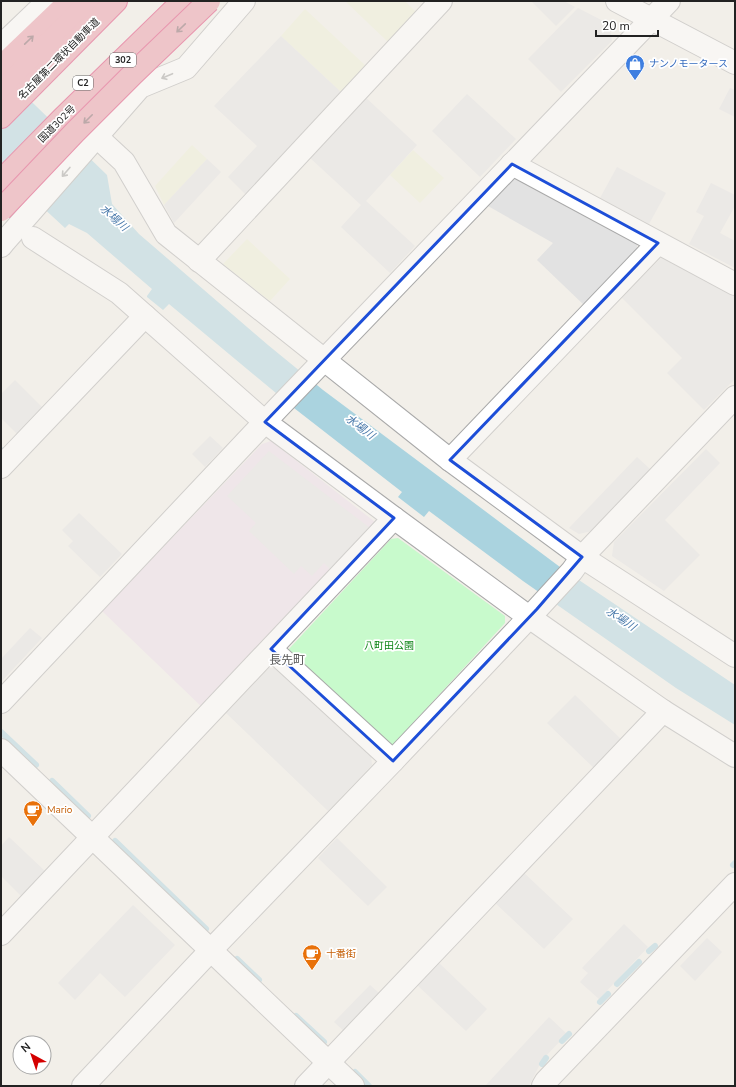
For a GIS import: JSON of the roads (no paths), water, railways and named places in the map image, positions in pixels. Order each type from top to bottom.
[{"type":"highway","points":[[1,92],[9,71],[70,1]]},
{"type":"highway","points":[[9,71],[91,1]]},
{"type":"highway","points":[[1,106],[74,34],[112,1]]},
{"type":"highway","name":"名古屋第二環状自動車道","points":[[1,117],[116,1]]},
{"type":"highway","name":"C2","points":[[1,165],[63,111],[164,1]]},
{"type":"highway","name":"国道302号","points":[[1,181],[63,111],[160,24],[183,1]]},
{"type":"highway","points":[[1,210],[75,132],[209,1]]},
{"type":"highway","points":[[1,176],[63,111]]},
{"type":"street","points":[[1,46],[48,1]]},
{"type":"street","points":[[140,87],[186,68],[244,1]]},
{"type":"street","points":[[199,260],[441,1]]},
{"type":"street","points":[[617,1],[735,63]]},
{"type":"street","points":[[1,702],[271,415],[669,1]]},
{"type":"street","points":[[1,246],[140,87],[160,24]]},
{"type":"street","points":[[94,140],[124,162],[166,234],[450,460],[577,564],[732,648]]},
{"type":"street","points":[[512,164],[658,244],[735,284]]},
{"type":"street","points":[[33,238],[119,293],[145,316],[271,415],[394,518],[533,613],[663,711],[735,756]]},
{"type":"street","points":[[450,460],[658,244]]},
{"type":"street","points":[[1,467],[145,316]]},
{"type":"street","points":[[83,1086],[211,950],[393,761],[735,397]]},
{"type":"street","points":[[1,934],[394,518]]},
{"type":"street","points":[[271,649],[393,761]]},
{"type":"street","points":[[306,1086],[663,711]]},
{"type":"street","points":[[1,750],[353,1086]]},
{"type":"street","points":[[543,1086],[546,1081],[735,884]]},
{"type":"water","name":"水場川","points":[[1,72],[107,175],[112,204],[139,234],[268,345],[323,390],[564,570],[735,685],[735,725],[676,688],[523,581],[429,511],[424,517],[398,497],[402,492],[294,408],[169,304],[163,310],[147,297],[152,289],[87,233],[69,224],[65,228],[1,169]]},
{"type":"waterway","points":[[1,732],[36,765]]},
{"type":"waterway","points":[[52,781],[88,816]]},
{"type":"waterway","points":[[115,841],[206,929]]},
{"type":"waterway","points":[[649,951],[655,946]]},
{"type":"waterway","points":[[237,959],[259,980]]},
{"type":"waterway","points":[[617,984],[639,962]]},
{"type":"waterway","points":[[600,1002],[608,994]]},
{"type":"waterway","points":[[296,1016],[324,1042]]},
{"type":"waterway","points":[[562,1041],[569,1034]]},
{"type":"waterway","points":[[542,1064],[546,1058]]},
{"type":"waterway","points":[[355,1072],[369,1086]]},
{"type":"place","name":"ナンノモータース","points":[[635,81]]},
{"type":"place","name":"Mario","points":[[33,827]]},
{"type":"place","name":"十番街","points":[[312,971]]},
{"type":"district","name":"長先町","points":[[287,660]]},
{"type":"park label","name":"八町田公園","points":[[389,646]]}]
